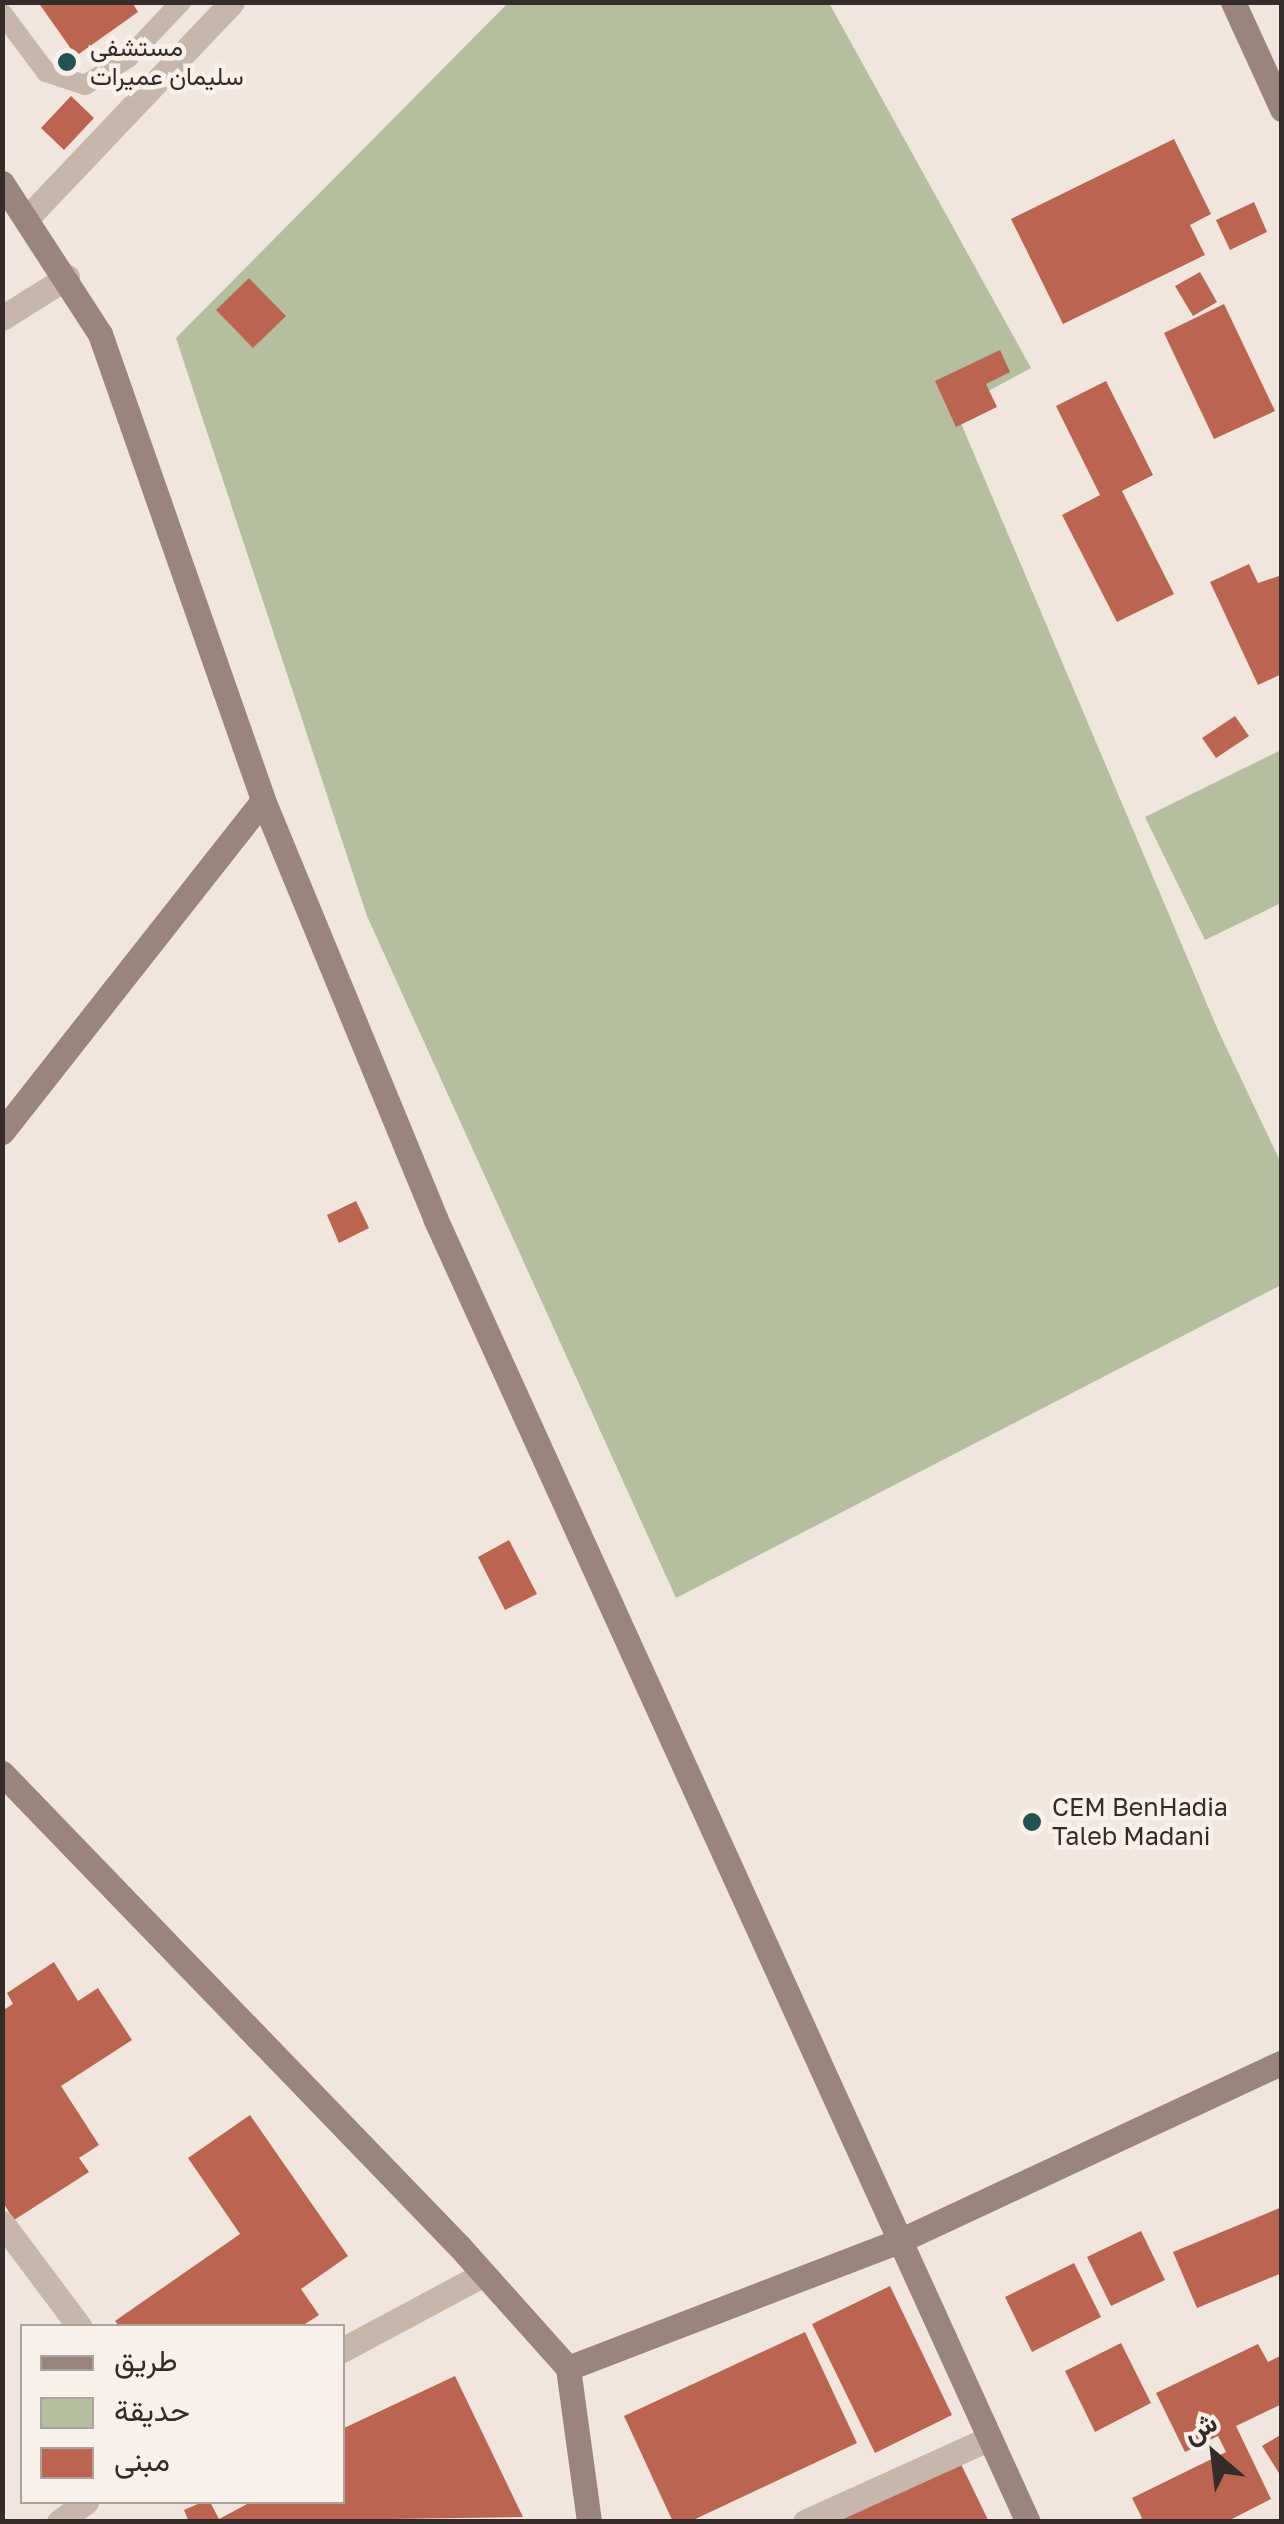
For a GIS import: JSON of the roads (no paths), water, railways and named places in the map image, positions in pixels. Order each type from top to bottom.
[{"type":"street","points":[[28,217],[232,2]]},
{"type":"street","points":[[1233,2],[1275,80],[1282,108]]},
{"type":"street","points":[[2,183],[66,277],[127,398],[263,800],[436,1218],[1028,2522]]},
{"type":"street","points":[[2,318],[66,277]]},
{"type":"street","points":[[2,1132],[263,800]]},
{"type":"street","points":[[2,1772],[484,2274],[568,2368],[589,2522]]},
{"type":"street","points":[[568,2368],[899,2240],[1282,2062]]},
{"type":"street","points":[[2,2223],[78,2324]]},
{"type":"street","points":[[345,2348],[484,2274]]},
{"type":"street","points":[[806,2522],[990,2438]]},
{"type":"street","points":[[59,2522],[83,2504]]},
{"type":"lane","points":[[2,13],[46,72],[86,85],[128,58],[181,2]]},
{"type":"place","name":"مستشفى سليمان عميرات","points":[[67,62]]},
{"type":"place","name":"CEM BenHadia Taleb Madani","points":[[1032,1822]]}]
